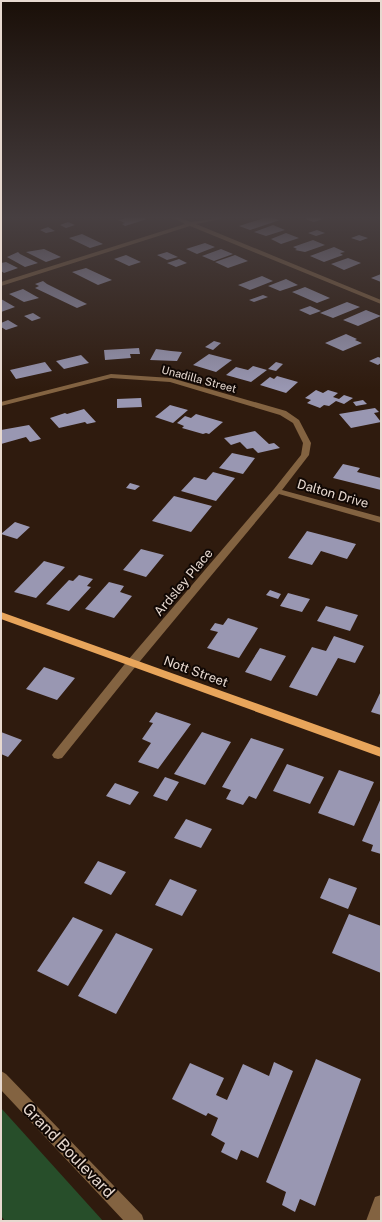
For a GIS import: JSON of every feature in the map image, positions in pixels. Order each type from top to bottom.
[{"type":"main road","name":"Nott Street","points":[[1,615],[381,753]]},
{"type":"street","points":[[1,284],[29,275]]},
{"type":"street","points":[[315,275],[381,302]]},
{"type":"street","name":"Unadilla Street","points":[[1,404],[111,376],[144,377],[171,380],[282,413],[296,422]]},
{"type":"street","name":"Ardsley Place","points":[[58,754],[132,663],[278,491],[305,455],[307,443],[296,422]]},
{"type":"street","name":"Dalton Drive","points":[[278,491],[381,520]]},
{"type":"street","name":"Grand Boulevard","points":[[1,1079],[136,1221]]},
{"type":"street","points":[[374,1221],[381,1203]]},
{"type":"green space","points":[[1,1108],[103,1221],[5,1221],[1,1216]]},
{"type":"building","points":[[78,275],[101,275],[112,280],[98,285]]},
{"type":"building","points":[[381,275],[381,282],[371,278]]},
{"type":"building","points":[[262,276],[273,281],[250,290],[238,285]]},
{"type":"building","points":[[286,279],[298,285],[280,291],[268,286]]},
{"type":"building","points":[[43,281],[87,304],[77,308],[35,288],[39,286],[35,284]]},
{"type":"building","points":[[305,287],[330,298],[317,303],[292,292]]},
{"type":"building","points":[[23,289],[39,298],[24,302],[9,294]]},
{"type":"building","points":[[263,295],[268,297],[254,302],[249,300]]},
{"type":"building","points":[[1,299],[15,307],[1,312]]},
{"type":"building","points":[[347,302],[360,307],[333,318],[320,313]]},
{"type":"building","points":[[310,306],[321,311],[310,315],[299,310]]},
{"type":"building","points":[[366,310],[381,316],[358,326],[343,320]]},
{"type":"building","points":[[33,313],[41,318],[32,321],[24,316]]},
{"type":"building","points":[[8,320],[18,326],[6,330],[1,327],[1,323]]},
{"type":"building","points":[[346,334],[362,343],[343,351],[325,343]]},
{"type":"building","points":[[214,341],[221,343],[213,350],[205,347]]},
{"type":"building","points":[[139,348],[140,354],[130,354],[131,358],[105,360],[104,350]]},
{"type":"building","points":[[156,349],[182,352],[177,361],[150,360]]},
{"type":"building","points":[[209,354],[232,360],[216,372],[193,365]]},
{"type":"building","points":[[81,355],[89,363],[64,369],[56,361]]},
{"type":"building","points":[[378,357],[381,358],[381,363],[378,365],[369,361]]},
{"type":"building","points":[[45,362],[52,371],[16,379],[10,370]]},
{"type":"building","points":[[276,362],[283,364],[276,371],[268,369]]},
{"type":"building","points":[[253,366],[267,370],[251,382],[226,375],[236,367],[248,370]]},
{"type":"building","points":[[277,376],[298,382],[286,393],[260,385],[270,377],[274,379]]},
{"type":"building","points":[[316,390],[323,393],[328,390],[338,393],[333,397],[339,399],[344,395],[353,398],[344,404],[336,401],[329,406],[324,405],[320,408],[307,403],[311,400],[305,398]]},
{"type":"building","points":[[141,398],[142,407],[117,408],[117,399]]},
{"type":"building","points":[[363,400],[367,404],[356,406],[353,402]]},
{"type":"building","points":[[170,405],[188,410],[173,423],[155,417]]},
{"type":"building","points":[[375,408],[379,412],[374,413],[381,422],[351,428],[339,414]]},
{"type":"building","points":[[84,409],[96,422],[87,424],[85,422],[59,428],[50,418],[65,413],[67,414]]},
{"type":"building","points":[[196,414],[223,422],[209,434],[203,434],[182,428],[184,426],[177,423],[185,416],[191,418]]},
{"type":"building","points":[[29,425],[41,439],[30,442],[26,437],[1,444],[1,430]]},
{"type":"building","points":[[255,431],[269,444],[274,443],[280,448],[258,453],[253,448],[247,449],[240,442],[231,445],[224,438]]},
{"type":"building","points":[[232,453],[255,458],[243,474],[219,468]]},
{"type":"building","points":[[343,464],[360,468],[357,472],[381,478],[381,490],[333,478]]},
{"type":"building","points":[[213,472],[235,478],[216,501],[181,491],[194,477],[206,480]]},
{"type":"building","points":[[130,483],[140,486],[135,490],[126,488]]},
{"type":"building","points":[[174,496],[212,506],[191,532],[152,521]]},
{"type":"building","points":[[15,522],[30,527],[17,539],[1,534]]},
{"type":"building","points":[[307,531],[356,544],[347,559],[321,551],[312,565],[288,558]]},
{"type":"building","points":[[141,549],[164,555],[146,577],[123,570]]},
{"type":"building","points":[[44,561],[65,567],[36,598],[14,592]]},
{"type":"building","points":[[79,575],[93,579],[87,586],[91,587],[69,611],[46,604],[69,580],[73,581]]},
{"type":"building","points":[[109,582],[124,586],[120,592],[132,596],[114,618],[85,609]]},
{"type":"building","points":[[270,590],[281,594],[278,599],[266,595]]},
{"type":"building","points":[[288,593],[310,599],[302,612],[280,606]]},
{"type":"building","points":[[326,606],[358,615],[350,631],[317,621]]},
{"type":"building","points":[[228,618],[258,628],[239,658],[207,648],[218,632],[210,630],[215,623],[223,625]]},
{"type":"building","points":[[334,636],[364,646],[355,663],[338,658],[317,696],[289,687],[312,647],[326,651]]},
{"type":"building","points":[[260,648],[286,656],[271,681],[245,672]]},
{"type":"building","points":[[44,667],[75,678],[57,700],[26,689]]},
{"type":"building","points":[[381,691],[381,715],[371,712]]},
{"type":"building","points":[[156,712],[191,724],[158,769],[138,762],[151,743],[142,739],[153,723],[149,722]]},
{"type":"building","points":[[1,732],[22,740],[8,757],[1,754]]},
{"type":"building","points":[[202,732],[231,742],[205,785],[174,774]]},
{"type":"building","points":[[251,738],[284,749],[256,799],[249,796],[243,805],[226,799],[231,790],[222,787]]},
{"type":"building","points":[[287,764],[324,777],[310,804],[273,791]]},
{"type":"building","points":[[339,770],[374,782],[354,826],[318,813]]},
{"type":"building","points":[[165,777],[179,782],[167,801],[153,796]]},
{"type":"building","points":[[115,783],[139,792],[130,805],[106,796]]},
{"type":"building","points":[[381,798],[381,854],[371,851],[373,845],[362,841]]},
{"type":"building","points":[[186,819],[212,829],[201,848],[174,838]]},
{"type":"building","points":[[98,861],[126,872],[111,895],[84,883]]},
{"type":"building","points":[[329,878],[357,888],[348,909],[320,898]]},
{"type":"building","points":[[170,879],[197,890],[182,916],[155,905]]},
{"type":"building","points":[[349,914],[381,926],[381,973],[332,953]]},
{"type":"building","points":[[73,917],[103,930],[68,986],[37,971]]},
{"type":"building","points":[[116,933],[153,949],[116,1014],[78,996]]},
{"type":"building","points":[[316,1059],[361,1079],[315,1206],[300,1199],[295,1212],[282,1205],[286,1192],[266,1182]]},
{"type":"building","points":[[274,1062],[293,1071],[258,1158],[241,1150],[237,1160],[221,1152],[225,1143],[211,1135],[218,1118],[208,1113],[206,1116],[172,1099],[190,1063],[224,1078],[216,1095],[227,1100],[243,1064],[269,1076]]}]
